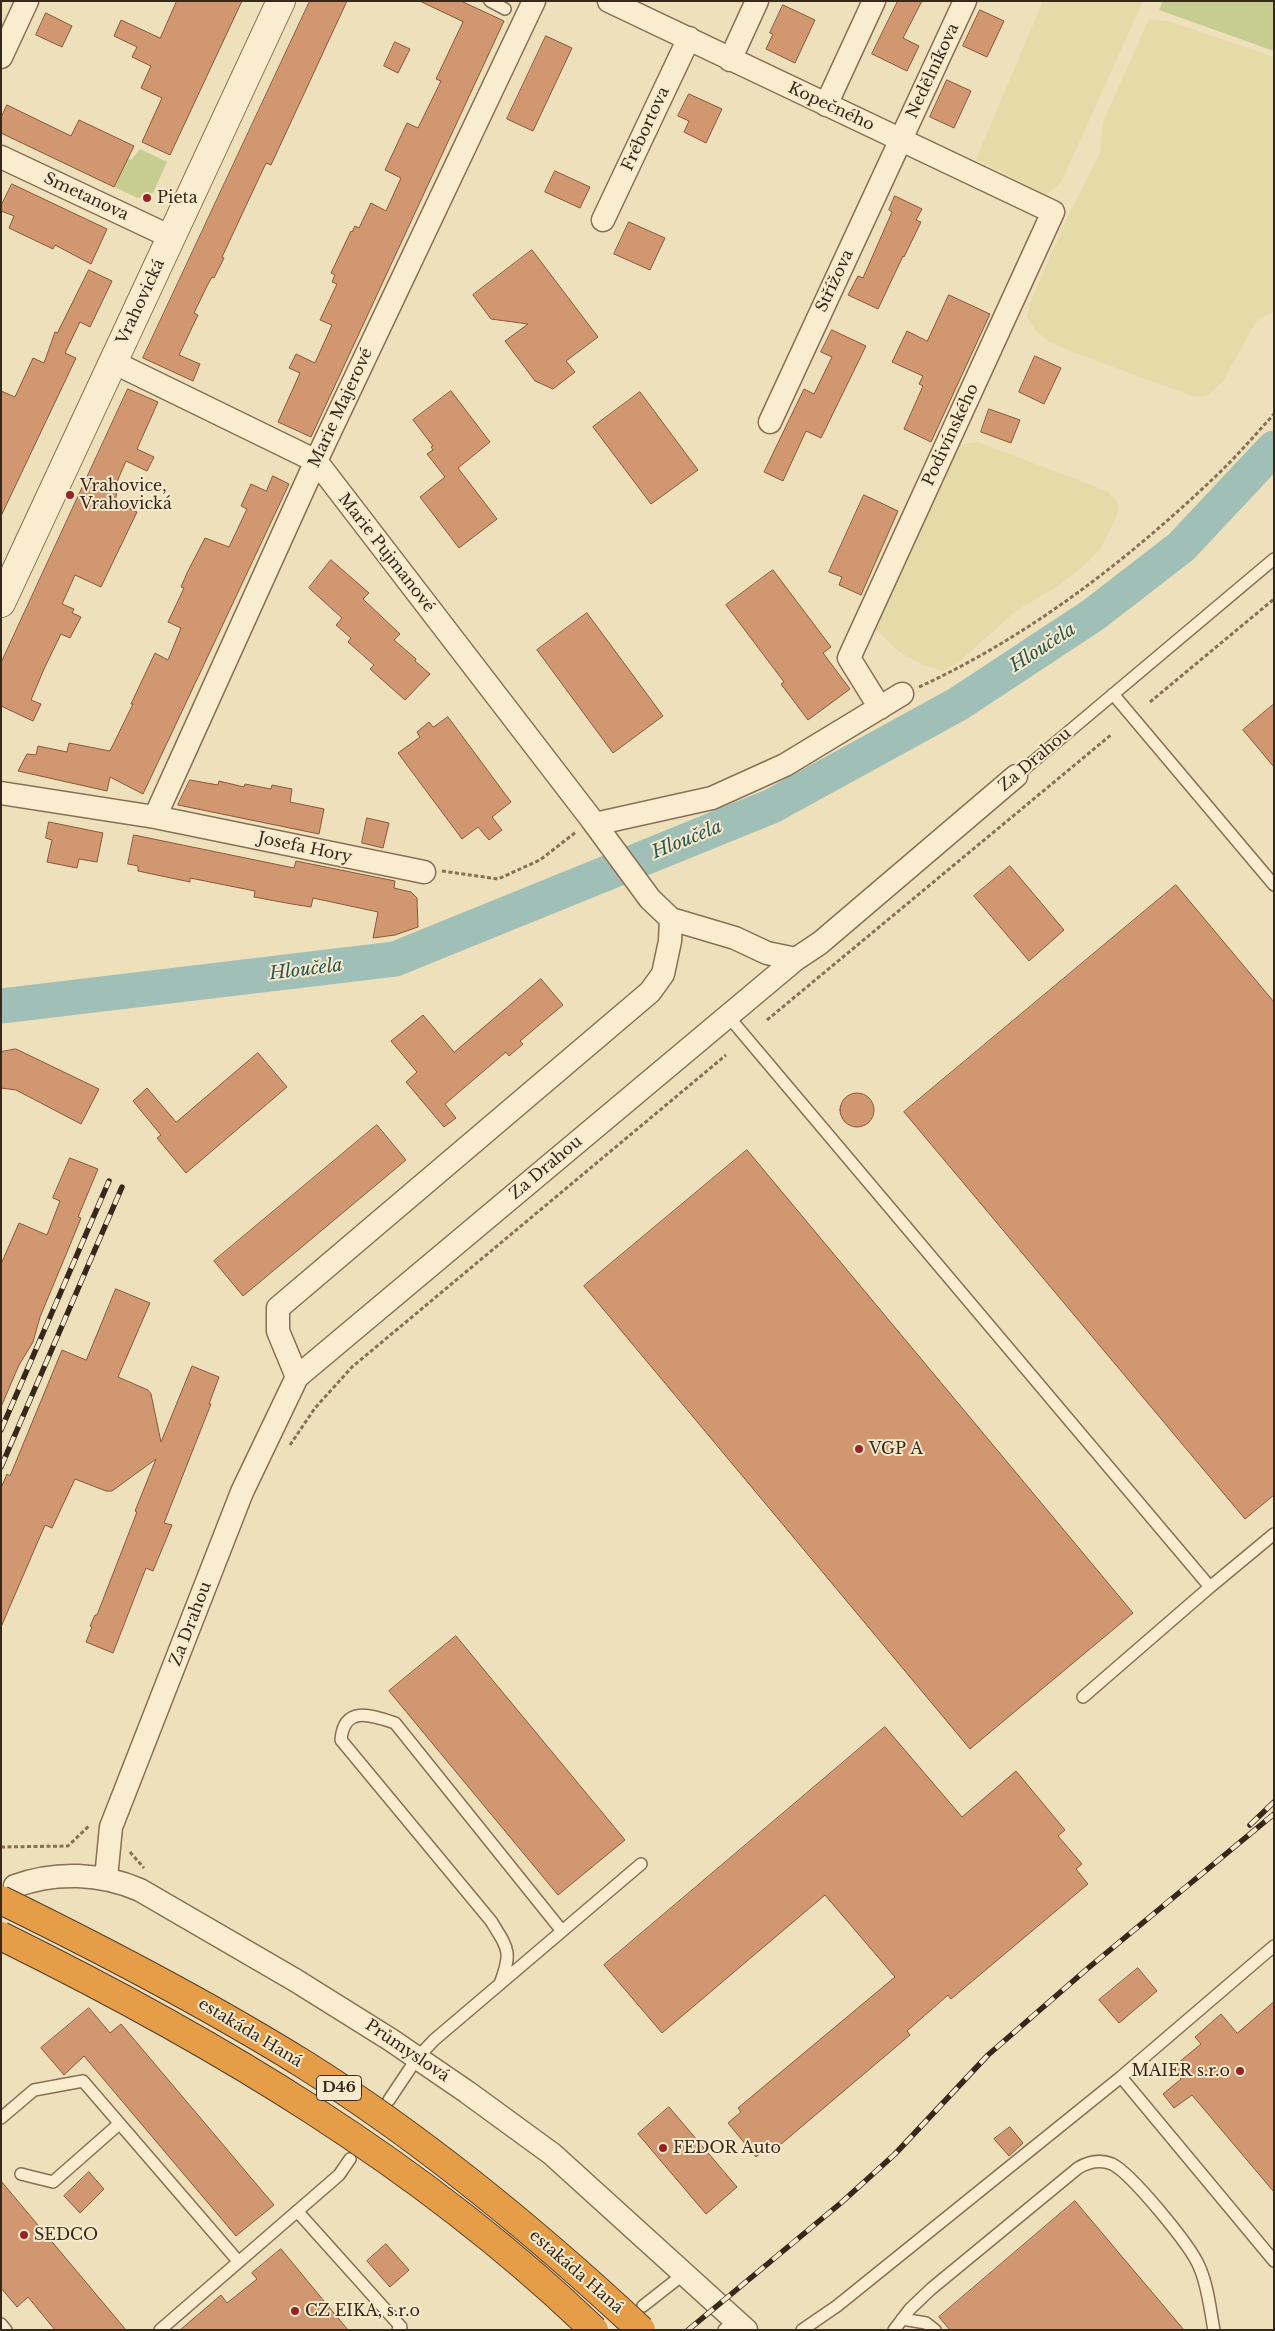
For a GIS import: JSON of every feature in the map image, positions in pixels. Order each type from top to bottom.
[{"type":"highway","name":"estakáda Haná","points":[[8,1893],[306,2066],[390,2123],[483,2192],[579,2272],[642,2318]]},
{"type":"highway","name":"estakáda Haná","points":[[1,1936],[143,2008],[299,2102],[465,2218],[561,2298],[594,2330]]},
{"type":"street","points":[[1,57],[27,1]]},
{"type":"street","name":"Vrahovická","points":[[1,602],[281,1]]},
{"type":"street","name":"Marie Majerové","points":[[155,817],[316,461],[534,1]]},
{"type":"street","name":"Kopečného","points":[[609,1],[1052,212]]},
{"type":"street","points":[[730,60],[757,1]]},
{"type":"street","points":[[826,105],[874,1]]},
{"type":"street","name":"Nedělníkova","points":[[901,140],[965,1]]},
{"type":"street","name":"Frébortova","points":[[603,220],[689,38]]},
{"type":"street","name":"Střížova","points":[[770,422],[901,140]]},
{"type":"street","name":"Smetanova","points":[[1,157],[171,236]]},
{"type":"street","name":"Podivínského","points":[[880,708],[849,658],[1052,212]]},
{"type":"street","name":"Marie Pujmanové","points":[[113,362],[316,461],[594,822],[650,899],[672,919]]},
{"type":"street","points":[[594,822],[712,798],[785,765],[902,694]]},
{"type":"street","name":"Za Drahou","points":[[106,1878],[111,1827],[242,1492],[297,1377],[796,959],[820,943],[1016,776]]},
{"type":"street","name":"Josefa Hory","points":[[1,793],[155,817],[424,872]]},
{"type":"street","points":[[297,1377],[278,1331],[278,1308],[650,992],[663,974],[670,941],[672,919],[735,938],[767,953],[796,959]]},
{"type":"street","name":"Průmyslová","points":[[8,1893],[27,1882],[54,1877],[106,1878],[140,1890],[295,1980],[417,2058],[552,2154],[685,2273],[735,2326]]},
{"type":"lane","points":[[490,1],[505,8]]},
{"type":"lane","name":"Za Drahou","points":[[1016,776],[1274,559]]},
{"type":"lane","points":[[1113,694],[1274,885]]},
{"type":"lane","points":[[728,1016],[1210,1587]]},
{"type":"lane","points":[[1083,1697],[1274,1534]]},
{"type":"lane","points":[[500,1984],[508,1962],[505,1944],[491,1921],[341,1740],[342,1727],[353,1717],[369,1714],[395,1723],[562,1931]]},
{"type":"lane","points":[[389,2100],[417,2058],[434,2040],[642,1864]]},
{"type":"lane","points":[[802,2330],[837,2306],[1120,2077],[1274,1946]]},
{"type":"lane","points":[[1120,2077],[1274,2261]]},
{"type":"lane","points":[[1,2118],[34,2090],[83,2082],[238,2262]]},
{"type":"lane","points":[[21,2174],[53,2182],[119,2124]]},
{"type":"lane","points":[[160,2330],[339,2175],[350,2159]]},
{"type":"lane","points":[[894,2330],[931,2289],[1078,2168],[1096,2161],[1112,2164],[1128,2177],[1191,2250],[1200,2266],[1214,2330]]},
{"type":"lane","points":[[297,2211],[401,2327],[398,2330]]},
{"type":"lane","points":[[642,2318],[685,2273]]},
{"type":"lane","points":[[902,2319],[926,2323],[935,2330]]},
{"type":"lane","points":[[1,2324],[6,2330]]},
{"type":"path","points":[[902,694],[959,668],[1013,636],[1080,590],[1132,550],[1218,475],[1274,414]]},
{"type":"path","points":[[1150,702],[1274,599]]},
{"type":"path","points":[[767,1020],[1112,734]]},
{"type":"path","points":[[424,872],[448,870],[498,880],[540,860],[594,822]]},
{"type":"path","points":[[287,1448],[315,1408],[352,1367],[726,1055]]},
{"type":"path","points":[[1,1847],[68,1846],[91,1823],[111,1827]]},
{"type":"shaded area","points":[[1043,1],[1143,1],[1061,183],[1046,195],[976,159]]},
{"type":"shaded area","points":[[1149,19],[1169,21],[1274,57],[1274,312],[1256,322],[1223,381],[1208,395],[1201,397],[1192,396],[1072,352],[1048,341],[1035,330],[1027,317],[1030,303],[1067,218],[1100,152],[1103,122]]},
{"type":"shaded area","points":[[978,442],[1107,491],[1117,501],[1119,508],[1101,548],[1088,562],[1058,586],[1016,611],[960,661],[943,671],[924,665],[899,652],[872,626],[955,445]]},
{"type":"green space","points":[[1163,1],[1274,1],[1274,51],[1159,10]]},
{"type":"green space","points":[[140,149],[167,162],[153,193],[138,198],[114,187],[126,163],[118,159],[120,155],[131,160]]},
{"type":"building","points":[[177,1],[242,1],[170,155],[142,142],[162,98],[141,88],[151,66],[132,57],[137,47],[114,36],[121,20],[160,38]]},
{"type":"building","points":[[310,1],[347,1],[271,165],[266,163],[222,257],[224,258],[214,278],[212,277],[207,286],[194,313],[198,315],[179,355],[200,364],[193,381],[143,358]]},
{"type":"building","points":[[420,1],[461,1],[504,21],[311,437],[278,422],[300,373],[289,368],[296,354],[315,363],[332,325],[320,320],[337,284],[332,282],[335,275],[331,273],[351,231],[355,226],[359,228],[371,203],[386,211],[401,178],[385,170],[407,123],[418,128],[441,81],[436,79],[463,22]]},
{"type":"building","points":[[898,1],[922,1],[903,38],[919,46],[907,71],[872,54]]},
{"type":"building","points":[[783,5],[815,20],[795,63],[766,49],[773,34],[770,33]]},
{"type":"building","points":[[980,10],[1004,21],[987,57],[963,46]]},
{"type":"building","points":[[46,13],[72,26],[62,47],[36,35]]},
{"type":"building","points":[[546,36],[572,48],[533,131],[507,119]]},
{"type":"building","points":[[395,42],[410,49],[398,73],[384,66]]},
{"type":"building","points":[[947,80],[971,91],[954,128],[930,117]]},
{"type":"building","points":[[689,94],[722,109],[706,143],[684,132],[689,121],[678,116]]},
{"type":"building","points":[[7,105],[71,136],[79,120],[134,146],[114,187],[1,133],[1,118]]},
{"type":"building","points":[[555,171],[590,187],[580,208],[545,192]]},
{"type":"building","points":[[12,184],[107,229],[91,264],[55,245],[53,249],[9,228],[14,216],[1,211],[1,206]]},
{"type":"building","points":[[895,196],[922,209],[916,220],[921,222],[878,309],[848,295],[858,276],[863,278],[892,212],[889,210]]},
{"type":"building","points":[[629,222],[665,238],[650,270],[614,254]]},
{"type":"building","points":[[532,250],[598,337],[566,361],[575,372],[553,389],[535,381],[505,341],[528,324],[491,319],[473,295]]},
{"type":"building","points":[[89,270],[112,281],[90,327],[80,322],[65,353],[76,358],[1,516],[1,391],[15,397],[33,358],[44,363],[55,332],[57,333]]},
{"type":"building","points":[[949,295],[990,314],[931,442],[904,429],[923,386],[919,384],[923,376],[892,362],[907,331],[927,341]]},
{"type":"building","points":[[832,330],[866,346],[821,438],[806,431],[783,481],[764,472],[804,389],[814,394],[832,357],[821,352]]},
{"type":"building","points":[[1035,356],[1061,368],[1044,404],[1019,392]]},
{"type":"building","points":[[128,389],[158,402],[137,449],[154,457],[147,471],[126,461],[113,491],[117,492],[115,501],[137,512],[101,587],[75,575],[62,604],[74,609],[72,613],[81,617],[70,638],[61,634],[44,669],[31,700],[41,704],[33,721],[1,706],[1,663]]},
{"type":"building","points":[[451,391],[490,442],[458,468],[497,519],[459,548],[420,497],[445,477],[427,454],[433,450],[431,447],[433,446],[413,420]]},
{"type":"building","points":[[640,392],[698,470],[651,504],[593,427]]},
{"type":"building","points":[[989,409],[1020,420],[1011,443],[981,432]]},
{"type":"building","points":[[273,476],[289,484],[143,794],[110,777],[107,791],[18,771],[27,754],[36,755],[38,746],[67,752],[69,743],[110,751],[155,653],[168,660],[181,628],[168,622],[184,588],[181,587],[187,573],[205,538],[229,547],[247,509],[241,506],[251,484],[266,491]]},
{"type":"building","points":[[864,495],[898,511],[861,595],[839,585],[842,577],[829,572]]},
{"type":"building","points":[[331,560],[369,593],[363,599],[400,634],[394,640],[430,674],[405,700],[370,669],[374,665],[348,642],[351,638],[336,625],[342,618],[309,588]]},
{"type":"building","points":[[773,570],[831,647],[823,653],[850,689],[808,720],[781,684],[784,682],[726,605]]},
{"type":"building","points":[[587,613],[663,716],[613,753],[537,650]]},
{"type":"building","points":[[1274,704],[1274,767],[1243,730]]},
{"type":"building","points":[[448,717],[511,802],[492,817],[502,830],[489,840],[478,827],[462,839],[398,753],[420,737],[417,732],[429,722],[433,727]]},
{"type":"building","points":[[190,780],[218,785],[219,781],[244,787],[245,784],[271,789],[272,785],[292,789],[290,802],[324,809],[319,834],[178,805]]},
{"type":"building","points":[[367,818],[389,823],[383,848],[362,843]]},
{"type":"building","points":[[49,822],[103,833],[97,862],[79,859],[77,868],[47,862],[52,840],[46,838]]},
{"type":"building","points":[[134,835],[294,868],[296,861],[395,881],[394,888],[411,892],[417,898],[418,927],[395,935],[373,938],[378,912],[313,898],[311,907],[292,904],[254,897],[255,891],[190,878],[190,882],[138,871],[138,866],[128,864]]},
{"type":"building","points":[[1010,866],[1064,930],[1029,961],[974,896]]},
{"type":"building","points":[[1176,885],[1274,1002],[1274,1495],[1245,1519],[904,1112]]},
{"type":"building","points":[[541,979],[563,1005],[520,1041],[523,1044],[509,1056],[506,1052],[445,1104],[456,1118],[444,1127],[406,1082],[417,1072],[391,1041],[423,1015],[454,1052]]},
{"type":"building","points":[[16,1049],[99,1089],[81,1124],[16,1090],[1,1088],[1,1052]]},
{"type":"building","points":[[258,1053],[287,1087],[186,1173],[157,1138],[161,1135],[133,1101],[147,1088],[176,1122]]},
{"type":"building","points":[[857,1093],[869,1098],[874,1110],[869,1122],[857,1127],[845,1122],[840,1110],[845,1098]]},
{"type":"building","points":[[377,1125],[406,1160],[243,1296],[214,1261]]},
{"type":"building","name":"VGP A","points":[[747,1150],[1133,1613],[970,1749],[584,1286]]},
{"type":"building","points":[[70,1158],[98,1169],[78,1217],[81,1218],[40,1317],[33,1342],[19,1365],[1,1407],[1,1264],[19,1223],[47,1235],[60,1201],[53,1198]]},
{"type":"building","points":[[116,1289],[150,1303],[118,1377],[148,1390],[151,1394],[161,1442],[192,1366],[219,1377],[209,1404],[211,1404],[164,1523],[172,1525],[153,1571],[146,1568],[113,1653],[86,1642],[92,1627],[90,1626],[95,1615],[97,1615],[156,1459],[112,1491],[106,1491],[75,1479],[52,1528],[45,1525],[1,1627],[1,1488],[7,1474],[10,1476],[62,1350],[86,1360]]},
{"type":"building","points":[[456,1636],[625,1840],[558,1895],[389,1691]]},
{"type":"building","points":[[885,1727],[962,1817],[1016,1771],[1065,1830],[1058,1836],[1082,1864],[1076,1869],[1088,1884],[951,1999],[948,1995],[907,2031],[910,2035],[774,2150],[770,2146],[756,2157],[728,2123],[741,2112],[738,2108],[895,1977],[825,1895],[662,2033],[604,1965]]},
{"type":"building","points":[[1138,1968],[1157,1991],[1119,2023],[1099,2000]]},
{"type":"building","points":[[1274,2002],[1274,2192],[1192,2095],[1174,2108],[1163,2094],[1181,2079],[1172,2068],[1201,2044],[1195,2037],[1221,2014],[1237,2033]]},
{"type":"building","points":[[89,2008],[110,2033],[121,2024],[274,2205],[236,2236],[84,2056],[64,2075],[41,2048]]},
{"type":"building","points":[[669,2107],[737,2187],[706,2214],[638,2134]]},
{"type":"building","points":[[1010,2127],[1023,2143],[1009,2156],[994,2139]]},
{"type":"building","points":[[89,2172],[104,2189],[80,2213],[64,2196]]},
{"type":"building","name":"SEDCO","points":[[1,2181],[126,2330],[55,2330],[28,2297],[17,2307],[1,2288]]},
{"type":"building","points":[[1075,2201],[1184,2330],[950,2330],[939,2317]]},
{"type":"building","points":[[386,2244],[409,2270],[390,2287],[367,2261]]},
{"type":"building","points":[[281,2249],[348,2330],[180,2330],[221,2295],[227,2303],[257,2279],[252,2273]]},
{"type":"waterway","name":"Hloučela","points":[[1,1006],[395,959],[772,806],[958,704],[1093,615],[1181,547],[1274,448]]},
{"type":"railway","points":[[1,1430],[109,1181]]},
{"type":"railway","points":[[1,1467],[122,1187]]},
{"type":"railway","points":[[1250,1825],[1274,1802]]},
{"type":"railway","points":[[688,2330],[842,2202],[895,2154],[988,2055],[1087,1969],[1274,1814]]},
{"type":"place","name":"Pieta","points":[[147,198]]},
{"type":"place","name":"Vrahovice, Vrahovická","points":[[70,495]]},
{"type":"place","name":"VGP A","points":[[859,1449]]},
{"type":"place","name":"MAIER s.r.o","points":[[1240,2071]]},
{"type":"place","name":"FEDOR Auto","points":[[663,2148]]},
{"type":"place","name":"SEDCO","points":[[24,2235]]},
{"type":"place","name":"CZ EIKA, s.r.o","points":[[295,2311]]}]
